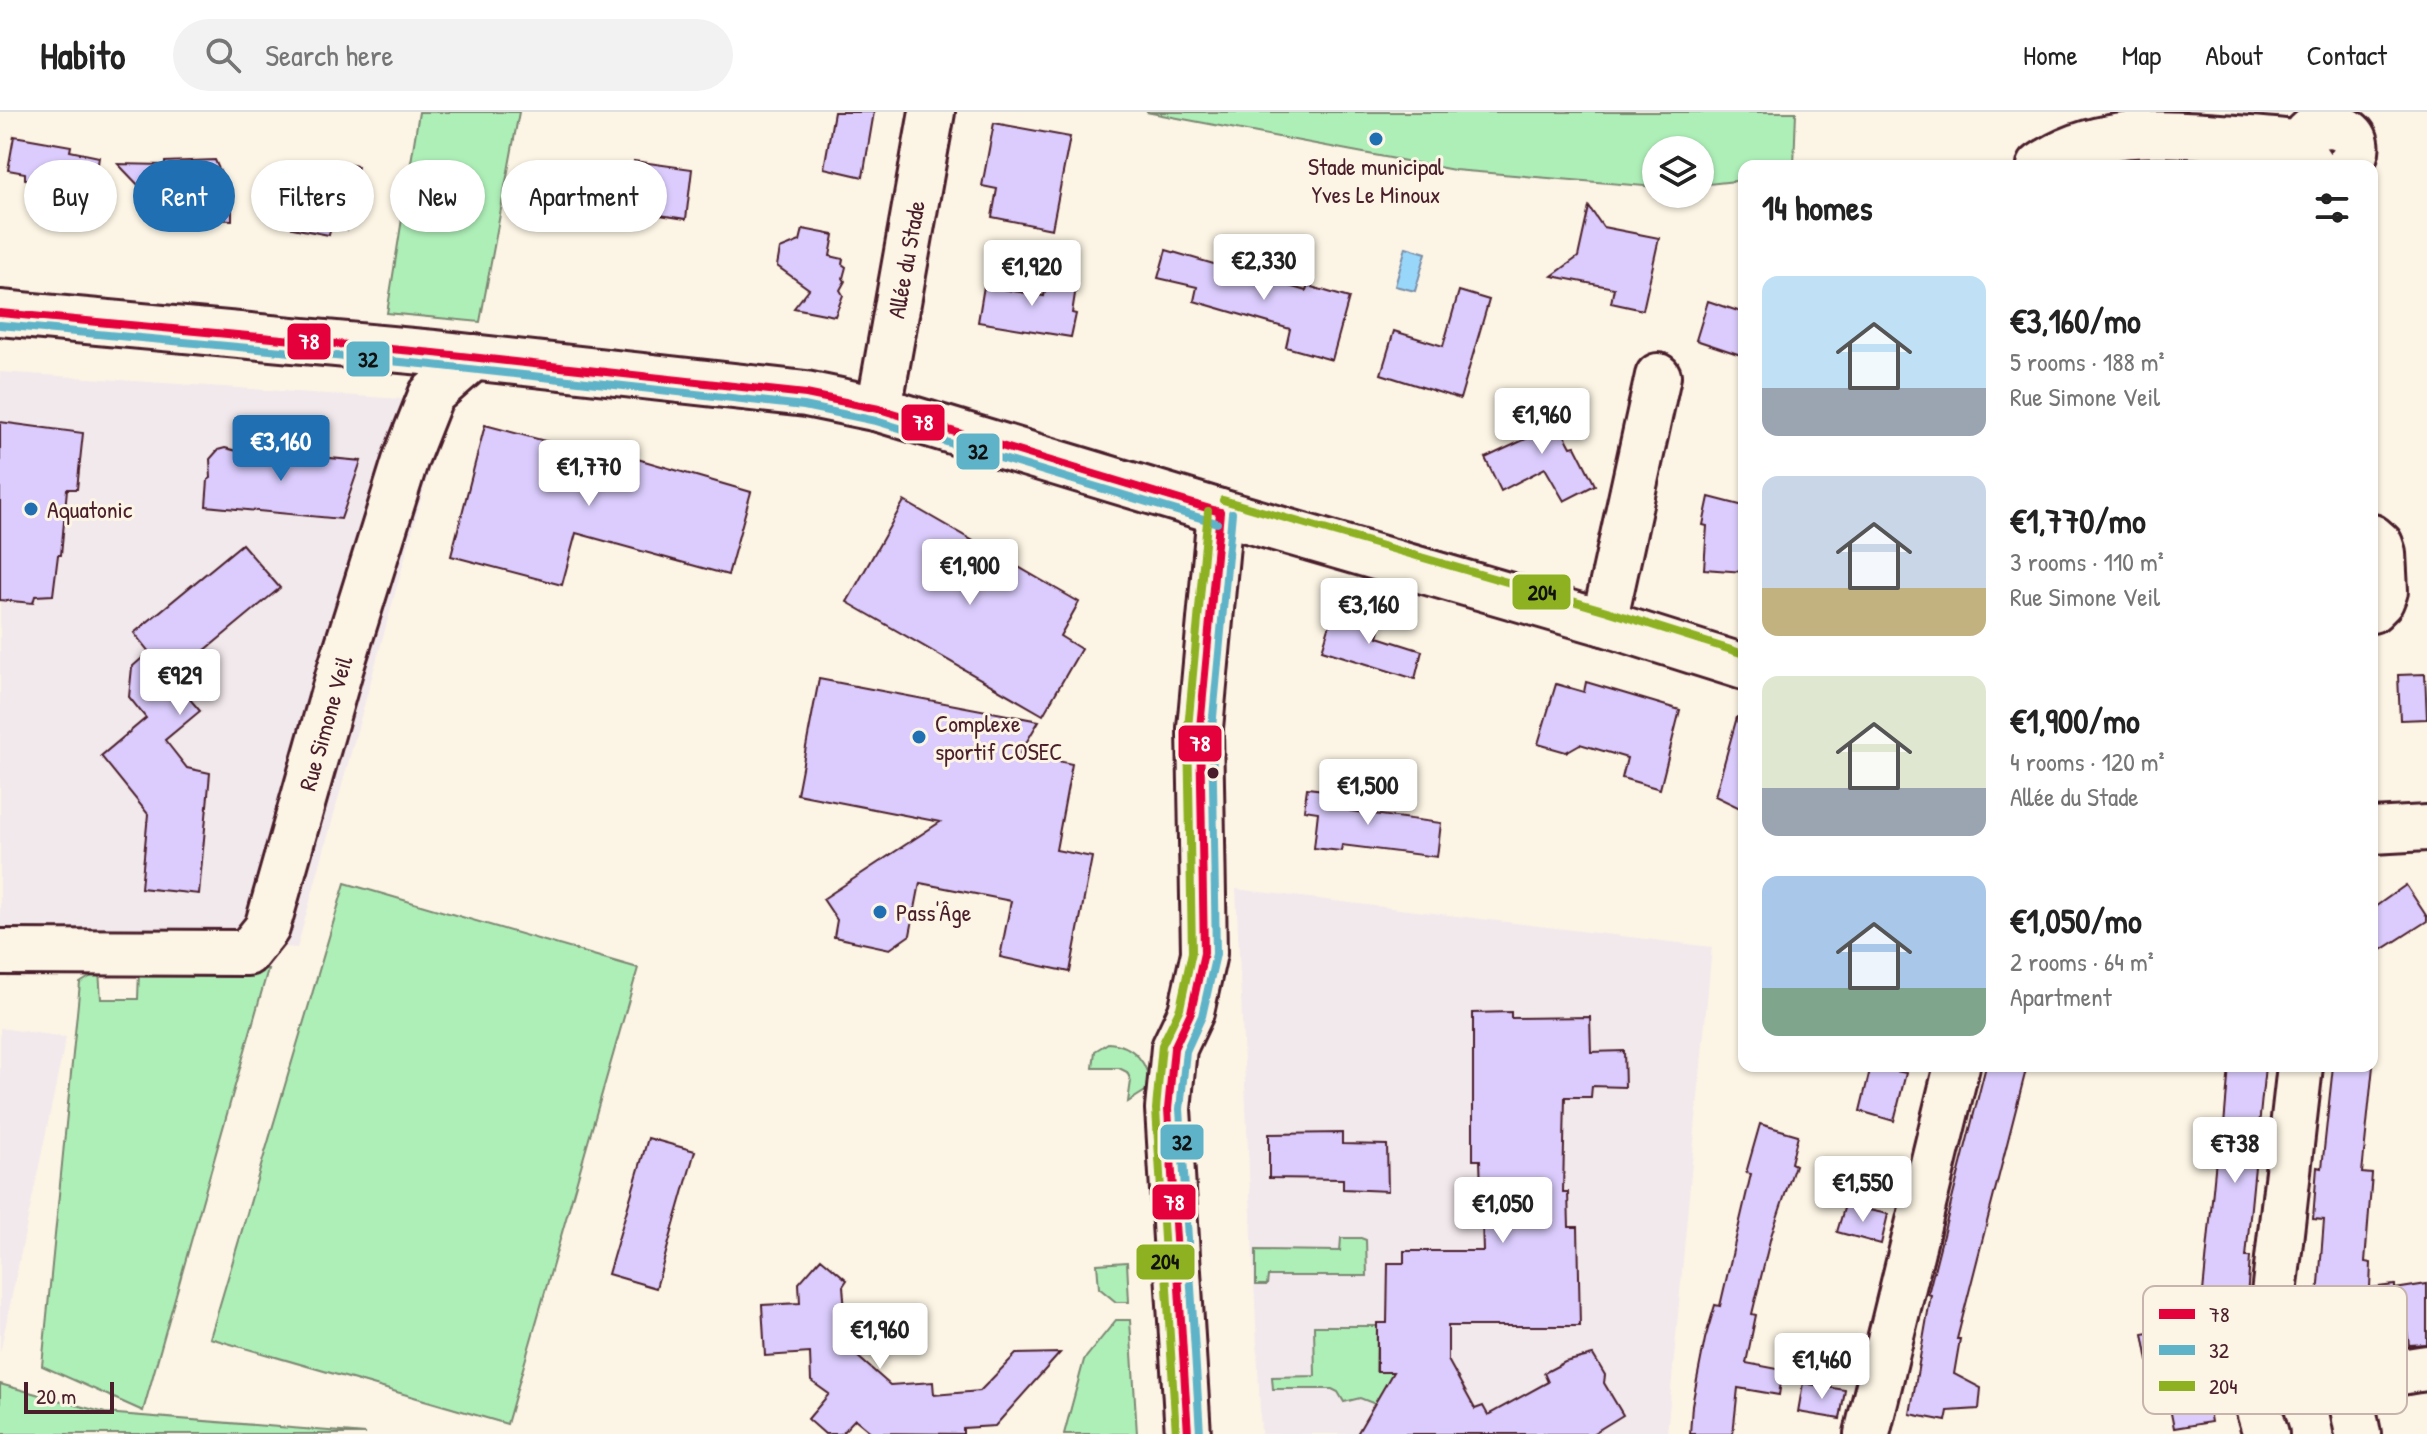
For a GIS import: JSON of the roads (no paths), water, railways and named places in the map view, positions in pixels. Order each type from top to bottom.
[{"type":"street","name":"Allée du Stade","points":[[879,409],[932,112]]},
{"type":"street","points":[[2049,160],[2085,142],[2111,135],[2148,133],[2308,155],[2313,126],[2325,120],[2339,121],[2351,129],[2356,142],[2352,160]]},
{"type":"street","points":[[0,313],[474,357],[806,394],[879,409],[1738,665]]},
{"type":"street","name":"Rue Simone Veil","points":[[0,952],[247,953],[267,928],[340,670],[406,458],[431,395],[474,357]]},
{"type":"street","points":[[1604,623],[1658,376]]},
{"type":"street","points":[[1188,1434],[1168,1109],[1174,1048],[1191,1012],[1204,953],[1200,728],[1220,512]]},
{"type":"street","points":[[2378,542],[2383,553],[2385,591],[2378,604]]},
{"type":"street","points":[[2378,831],[2427,828]]},
{"type":"street","points":[[1867,1434],[1956,1072]]},
{"type":"street","points":[[2285,1286],[2300,1072]]},
{"type":"street","points":[[2407,1370],[2427,1368]]},
{"type":"street","points":[[2354,1414],[2358,1434]]},
{"type":"water","points":[[1406,247],[1426,253],[1415,291],[1395,286]]},
{"type":"place","name":"Stade municipal Yves Le Minoux","points":[[1376,139]]},
{"type":"place","name":"Aquatonic","points":[[31,509]]},
{"type":"place","name":"Complexe sportif COSEC","points":[[919,737]]},
{"type":"place","name":"Pass'Âge","points":[[880,912]]}]
